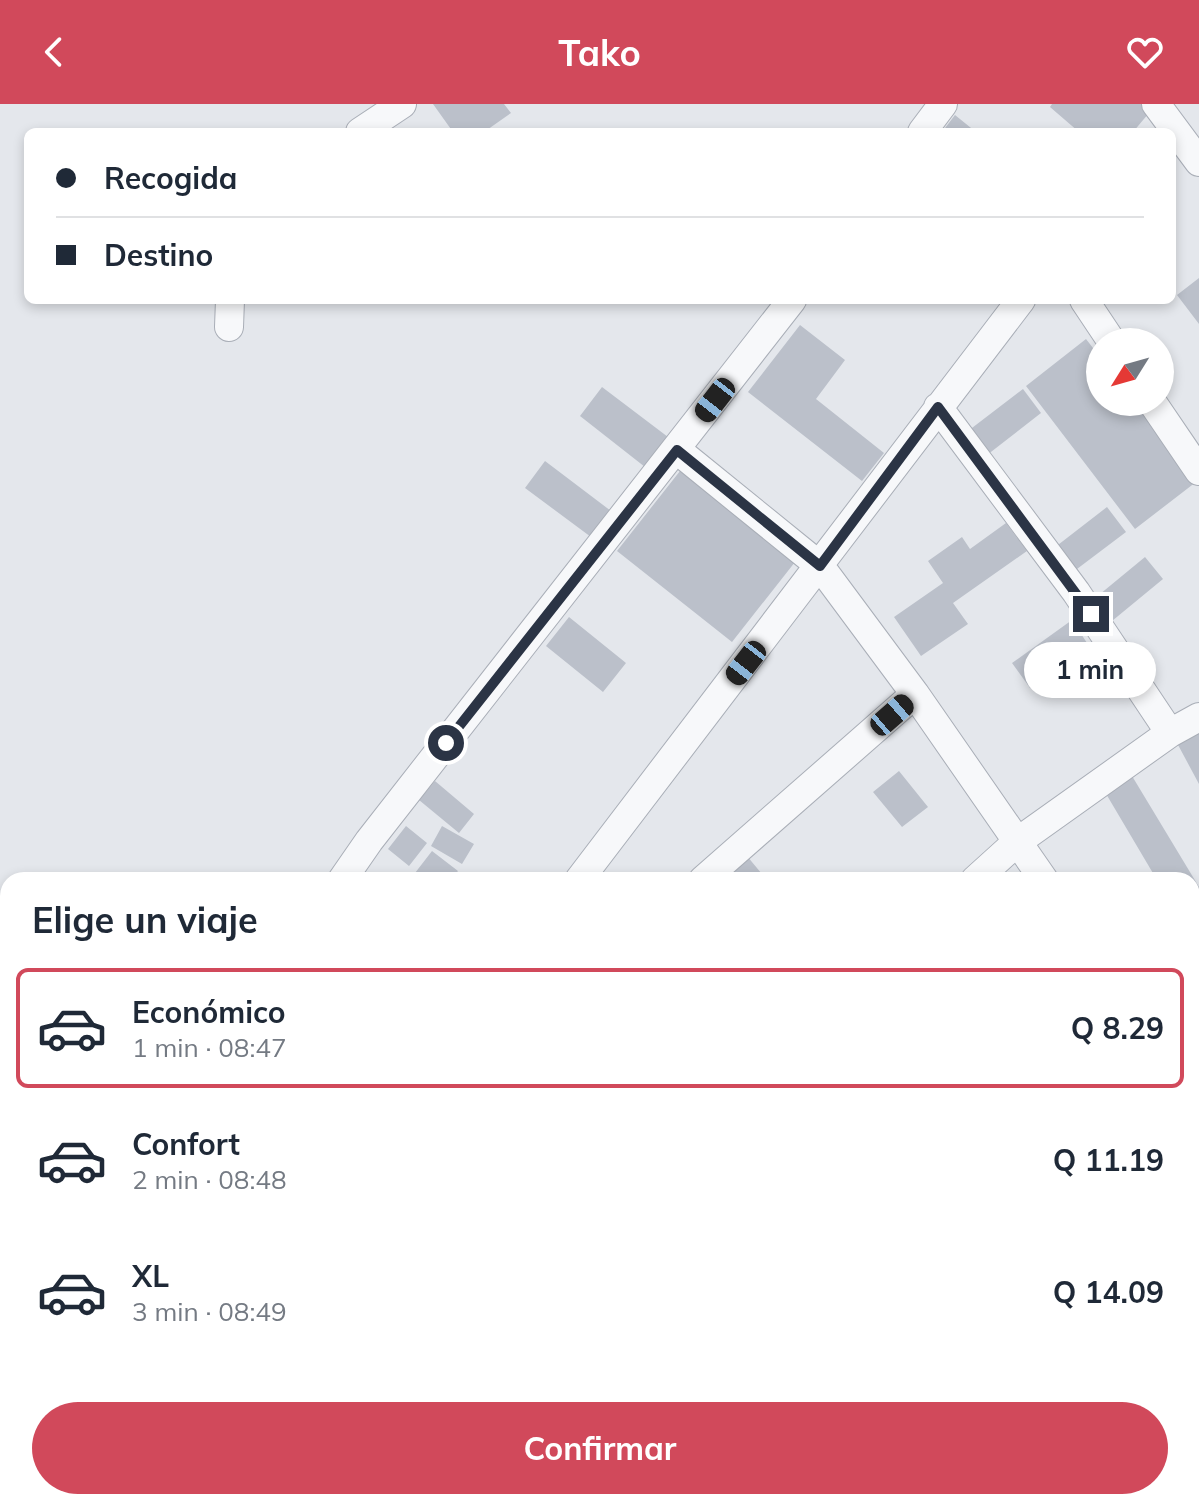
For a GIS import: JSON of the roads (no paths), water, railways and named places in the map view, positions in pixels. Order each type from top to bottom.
[{"type":"street","points":[[366,128],[402,104]]},
{"type":"street","points":[[925,128],[943,104]]},
{"type":"street","points":[[1176,137],[1199,162]]},
{"type":"street","points":[[348,872],[789,304]]},
{"type":"street","points":[[585,872],[1018,304]]},
{"type":"street","points":[[1087,304],[1103,328]]},
{"type":"street","points":[[938,407],[1076,592],[1170,733]]},
{"type":"street","points":[[1162,416],[1199,471]]},
{"type":"street","points":[[677,450],[820,566],[915,694],[1038,872]]},
{"type":"street","points":[[712,872],[915,694]]},
{"type":"street","points":[[984,872],[1017,842],[1170,733],[1199,717]]}]
